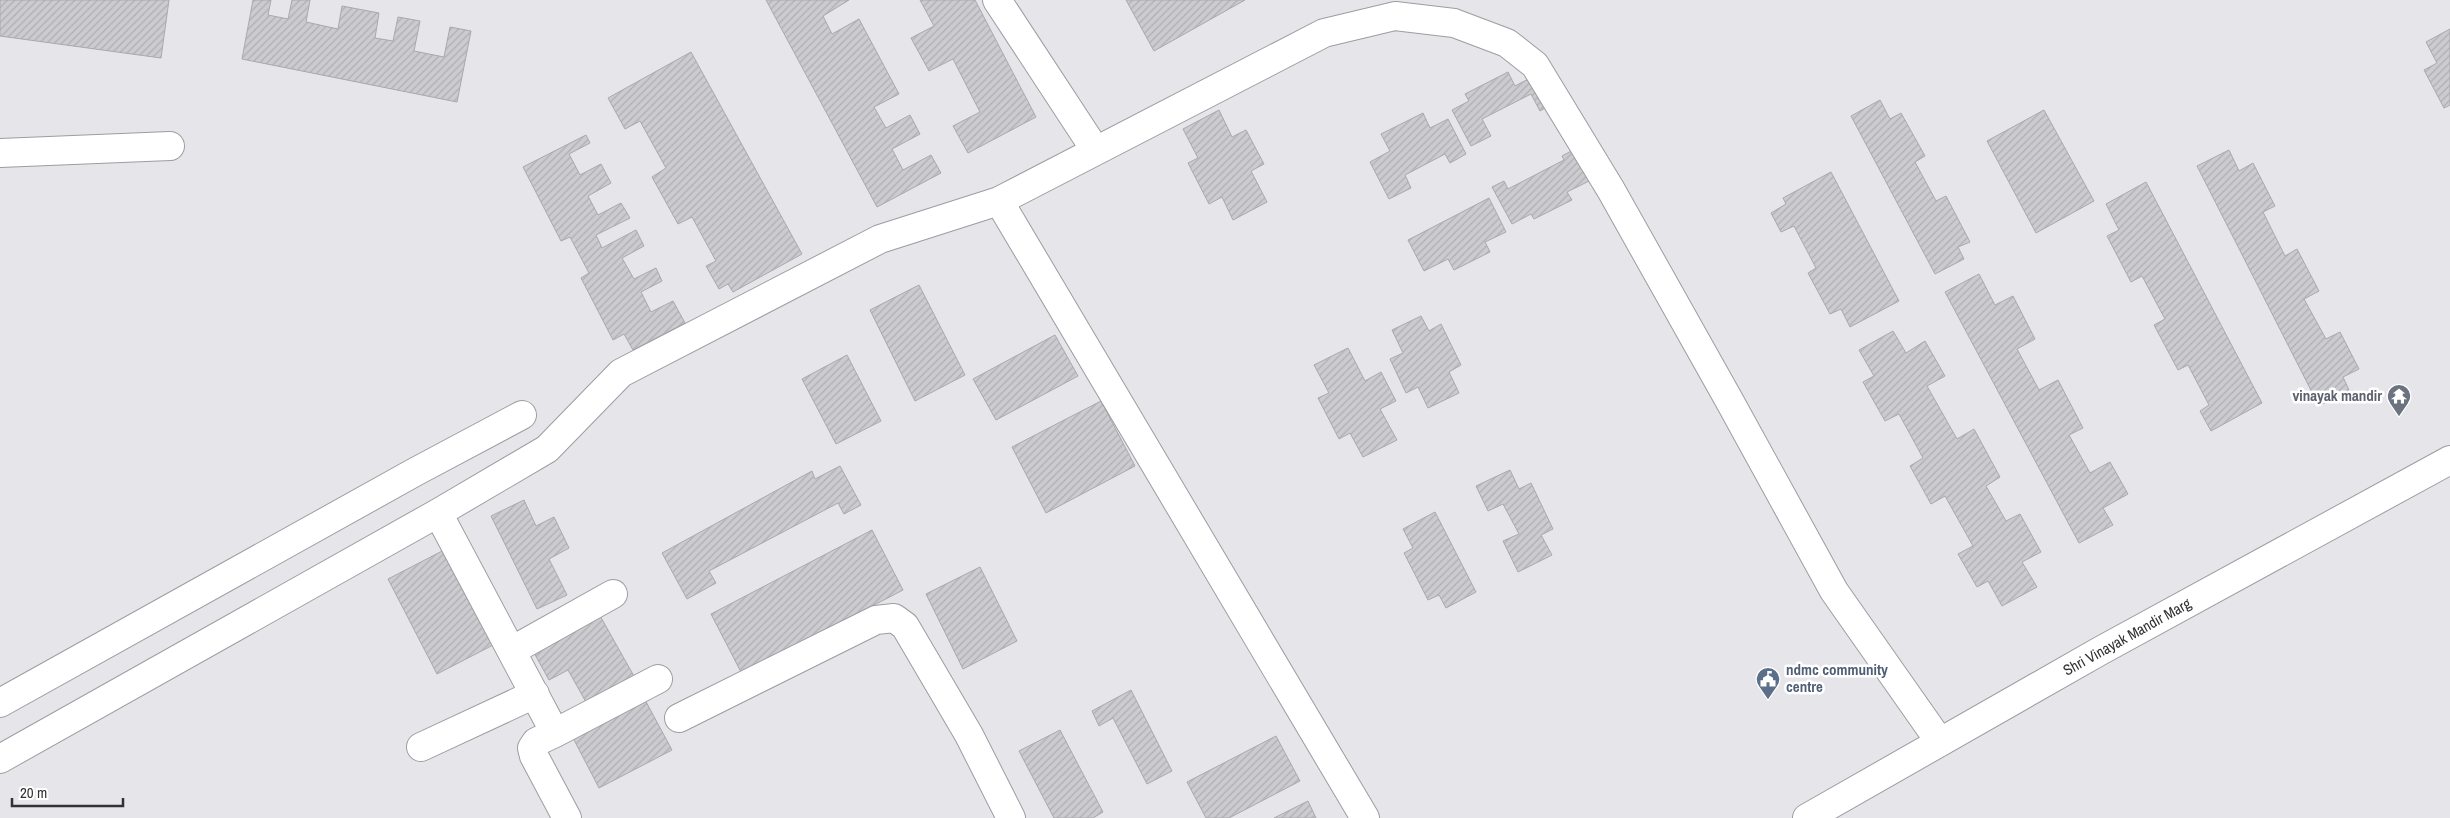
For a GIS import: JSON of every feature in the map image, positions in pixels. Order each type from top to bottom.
[{"type":"street","points":[[997,0],[1096,151]]},
{"type":"street","points":[[0,759],[438,513],[547,448],[621,373],[880,239],[999,201],[1324,33],[1395,16],[1454,23],[1507,43],[1535,65],[1554,94],[1720,383],[1834,591],[1940,742]]},
{"type":"street","points":[[0,153],[170,146]]},
{"type":"street","points":[[999,201],[1365,818]]},
{"type":"street","points":[[0,703],[415,472],[522,415]]},
{"type":"street","name":"Shri Vinayak Mandir Marg","points":[[1807,818],[2100,651],[2450,460]]},
{"type":"street","points":[[438,513],[513,650],[555,732]]},
{"type":"street","points":[[513,650],[613,594]]},
{"type":"street","points":[[679,718],[876,620],[894,618],[905,626],[949,701],[1011,818]]},
{"type":"street","points":[[567,818],[534,756],[532,748],[536,742],[658,679]]},
{"type":"street","points":[[421,748],[535,694]]},
{"type":"building","points":[[0,0],[169,0],[161,58],[0,36]]},
{"type":"building","points":[[253,0],[271,0],[268,15],[288,19],[292,0],[310,0],[306,22],[338,29],[342,6],[379,13],[375,38],[393,41],[398,17],[420,21],[414,51],[444,57],[450,27],[471,31],[457,102],[242,59]]},
{"type":"building","points":[[766,0],[849,0],[823,16],[832,34],[859,19],[899,94],[874,107],[886,128],[910,115],[920,134],[892,149],[903,170],[931,155],[941,173],[877,207]]},
{"type":"building","points":[[920,0],[975,0],[1036,117],[968,153],[953,126],[980,112],[953,59],[929,71],[911,38],[934,26]]},
{"type":"building","points":[[1126,0],[1245,0],[1154,51]]},
{"type":"building","points":[[2450,29],[2450,105],[2444,108],[2424,70],[2437,63],[2426,42]]},
{"type":"building","points":[[691,52],[802,254],[733,292],[728,284],[719,289],[706,266],[716,261],[692,217],[678,224],[652,177],[666,168],[640,121],[625,129],[608,98]]},
{"type":"building","points":[[1508,72],[1515,86],[1536,75],[1552,104],[1540,111],[1531,94],[1482,119],[1491,136],[1471,146],[1452,110],[1469,101],[1465,94]]},
{"type":"building","points":[[1880,100],[1890,119],[1901,113],[1925,156],[1915,162],[1936,201],[1946,196],[1970,242],[1958,247],[1964,259],[1935,274],[1851,116]]},
{"type":"building","points":[[1219,110],[1232,137],[1246,130],[1264,164],[1251,171],[1267,202],[1233,220],[1222,197],[1209,204],[1188,163],[1198,158],[1183,129]]},
{"type":"building","points":[[2044,110],[2094,201],[2036,233],[1987,141]]},
{"type":"building","points":[[1423,113],[1430,128],[1448,119],[1466,154],[1450,163],[1445,154],[1405,175],[1411,188],[1389,199],[1370,162],[1390,151],[1381,134]]},
{"type":"building","points":[[586,135],[590,143],[569,154],[580,175],[601,164],[611,183],[588,196],[598,215],[621,203],[630,218],[596,235],[602,248],[636,230],[644,246],[622,258],[634,279],[656,268],[662,281],[641,292],[651,312],[673,301],[685,323],[633,350],[624,334],[613,340],[581,278],[589,273],[570,237],[561,241],[523,167]]},
{"type":"building","points":[[1573,150],[1589,181],[1567,192],[1572,200],[1534,219],[1531,214],[1512,224],[1492,187],[1504,181],[1508,189],[1564,160],[1562,156]]},
{"type":"building","points":[[2229,150],[2239,171],[2253,163],[2275,206],[2263,212],[2285,256],[2297,249],[2319,291],[2304,299],[2326,339],[2340,332],[2359,369],[2343,377],[2349,390],[2319,406],[2197,166]]},
{"type":"building","points":[[1831,172],[1899,301],[1850,327],[1841,309],[1830,314],[1808,273],[1816,268],[1794,226],[1781,232],[1771,213],[1786,204],[1783,198]]},
{"type":"building","points":[[2146,182],[2262,403],[2211,431],[2200,411],[2209,405],[2188,365],[2178,370],[2154,325],[2165,319],[2142,276],[2131,282],[2107,236],[2119,230],[2106,204]]},
{"type":"building","points":[[1489,198],[1506,232],[1485,242],[1490,252],[1454,270],[1448,259],[1424,271],[1408,240]]},
{"type":"building","points":[[1979,274],[1995,305],[2013,296],[2035,339],[2017,349],[2039,390],[2058,380],[2083,428],[2069,435],[2090,473],[2110,462],[2128,494],[2103,508],[2113,525],[2079,543],[1945,292]]},
{"type":"building","points":[[919,285],[965,375],[915,401],[870,310]]},
{"type":"building","points":[[1421,316],[1429,331],[1441,324],[1461,365],[1449,372],[1459,393],[1428,408],[1418,387],[1406,393],[1390,359],[1403,353],[1392,330]]},
{"type":"building","points":[[1893,331],[1906,353],[1925,341],[1945,376],[1927,386],[1957,439],[1974,429],[2000,477],[1986,486],[2006,521],[2020,514],[2041,552],[2022,562],[2037,587],[2002,606],[1988,581],[1977,587],[1958,554],[1973,546],[1945,496],[1931,504],[1910,466],[1923,458],[1899,414],[1885,421],[1863,382],[1874,376],[1859,350]]},
{"type":"building","points":[[1055,335],[1078,376],[996,420],[973,379]]},
{"type":"building","points":[[1348,348],[1365,381],[1381,372],[1396,401],[1380,409],[1397,440],[1363,457],[1350,433],[1339,439],[1318,398],[1329,393],[1314,365]]},
{"type":"building","points":[[847,355],[881,421],[836,444],[802,379]]},
{"type":"building","points":[[1101,401],[1135,466],[1046,513],[1012,447]]},
{"type":"building","points":[[840,466],[861,505],[844,514],[838,503],[709,571],[716,583],[687,599],[662,553],[812,471],[815,479]]},
{"type":"building","points":[[1510,470],[1519,489],[1531,483],[1553,529],[1541,535],[1552,555],[1518,572],[1503,541],[1519,534],[1503,504],[1488,511],[1476,486]]},
{"type":"building","points":[[524,500],[536,526],[554,517],[569,548],[549,559],[567,595],[537,609],[491,516]]},
{"type":"building","points":[[1435,512],[1476,592],[1446,608],[1439,595],[1428,600],[1404,553],[1413,548],[1403,529]]},
{"type":"building","points":[[872,530],[903,590],[742,674],[711,614]]},
{"type":"building","points":[[446,549],[495,644],[437,674],[388,579]]},
{"type":"building","points":[[980,567],[1017,641],[963,669],[926,594]]},
{"type":"building","points":[[599,614],[639,685],[591,711],[568,670],[549,680],[533,651]]},
{"type":"building","points":[[1131,690],[1172,771],[1147,784],[1113,718],[1099,726],[1092,711]]},
{"type":"building","points":[[644,698],[672,750],[599,788],[572,736]]},
{"type":"building","points":[[1060,730],[1103,812],[1093,818],[1054,818],[1019,751]]},
{"type":"building","points":[[1276,736],[1300,781],[1229,818],[1206,818],[1187,782]]},
{"type":"building","points":[[1308,801],[1316,818],[1274,818]]},
{"type":"place","name":"vinayak mandir","points":[[2399,417]]},
{"type":"place","name":"ndmc community centre","points":[[1768,700]]}]
